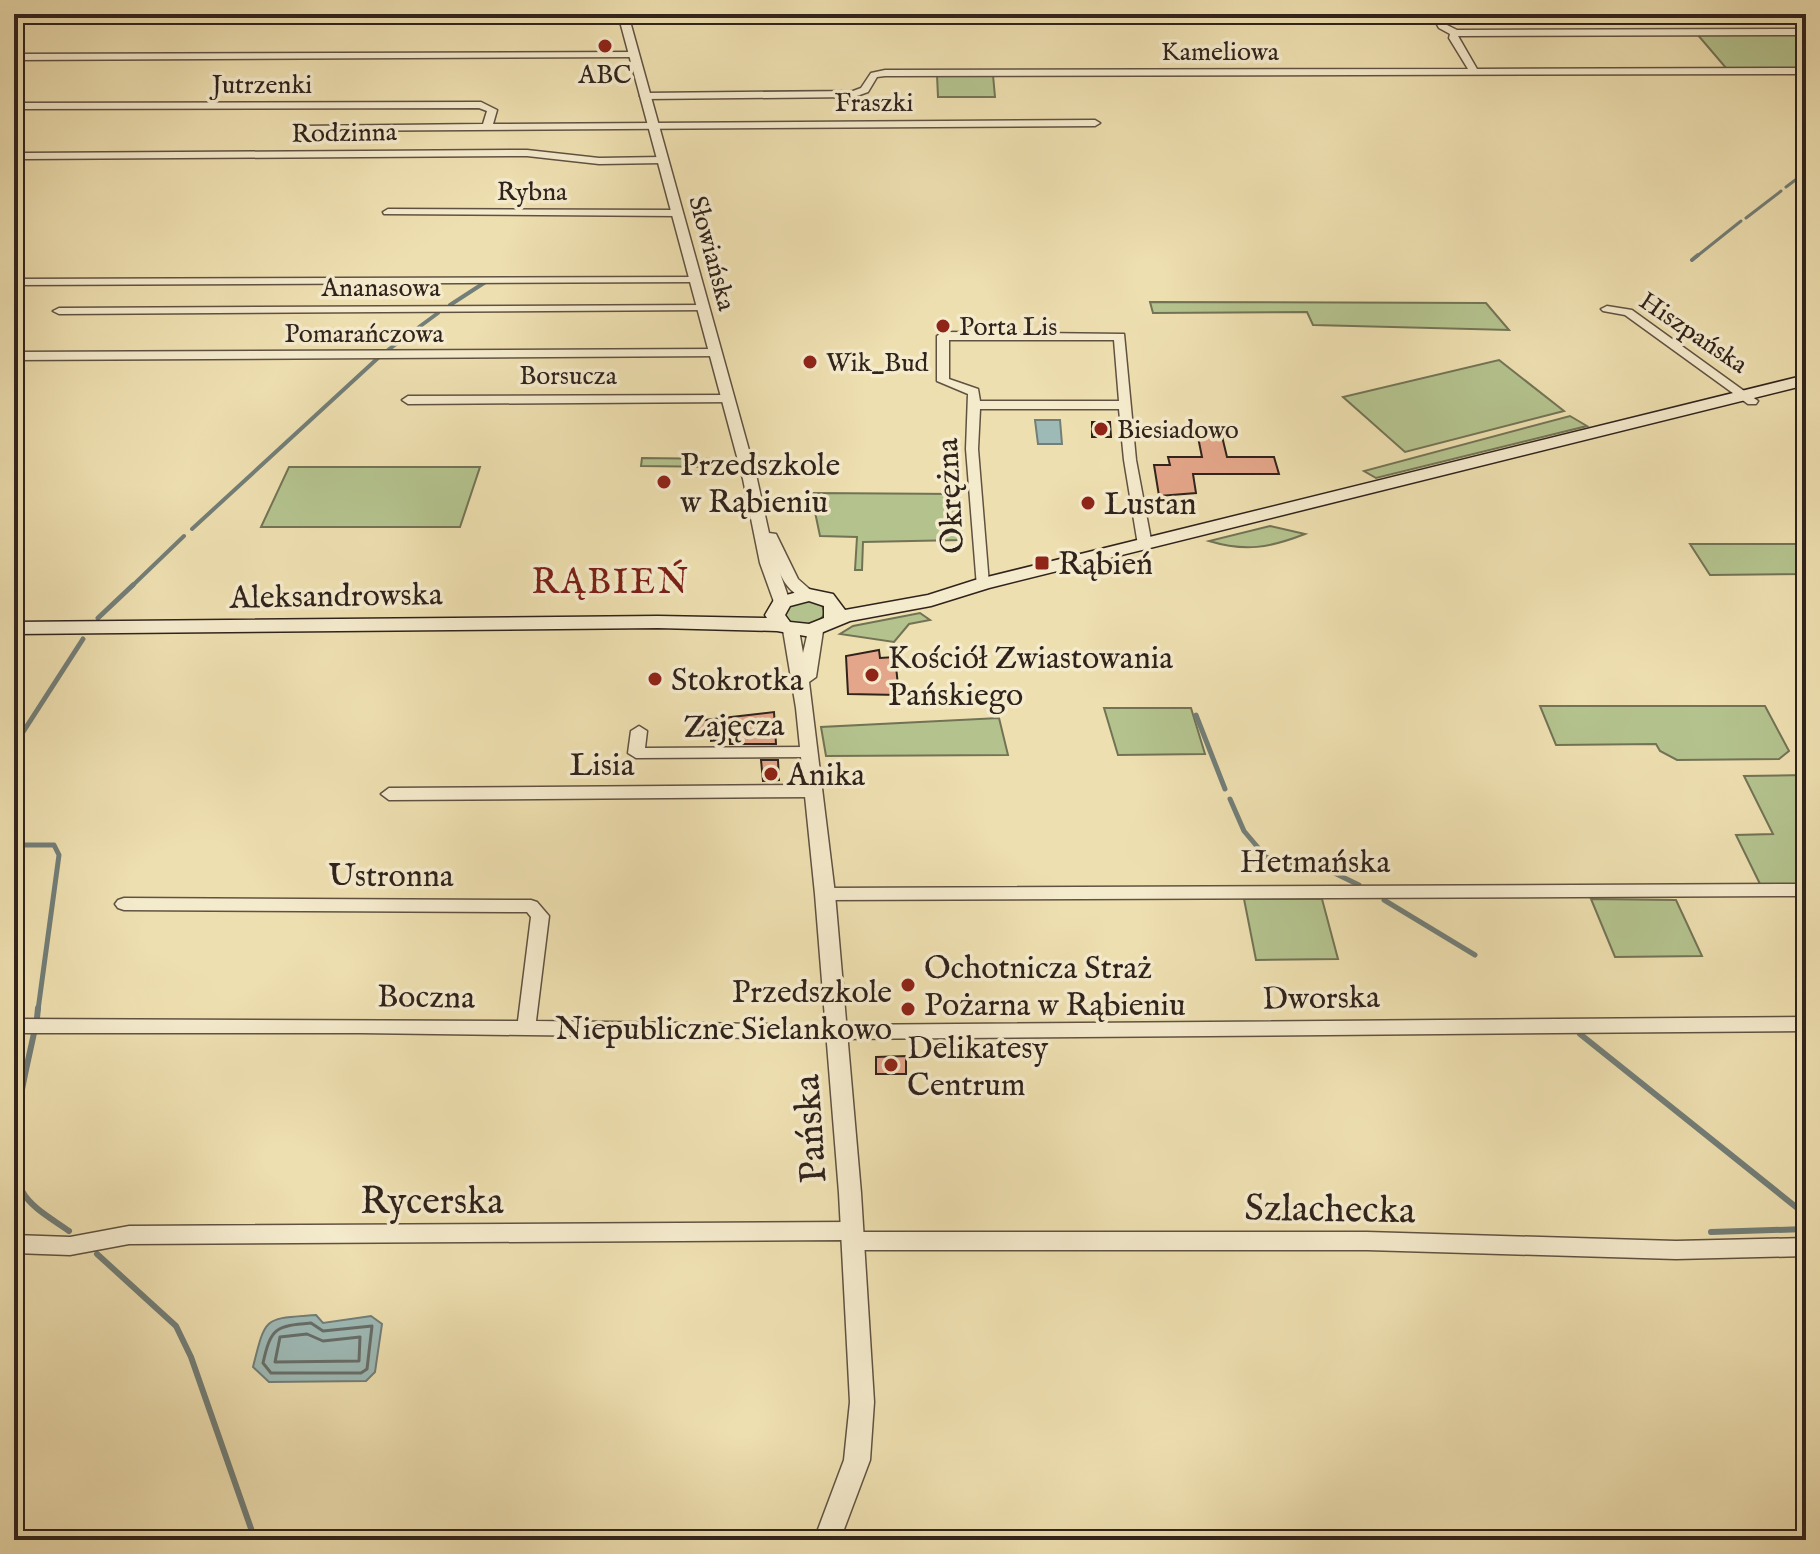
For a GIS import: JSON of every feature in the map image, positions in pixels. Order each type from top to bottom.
[{"type":"main road","points":[[815,631],[833,612],[931,600],[982,584],[1748,398],[1806,380]]},
{"type":"main road","points":[[1748,398],[1806,388]]},
{"type":"main road","points":[[783,616],[807,594],[820,596],[833,612]]},
{"type":"main road","name":"Aleksandrowska","points":[[14,628],[658,622],[783,616],[815,631]]},
{"type":"street","name":"Słowiańska","points":[[623,14],[728,399],[783,616]]},
{"type":"street","points":[[1435,14],[1442,26],[1455,33],[1806,32]]},
{"type":"street","points":[[1455,33],[1453,38],[1474,71]]},
{"type":"street","points":[[14,57],[634,54]]},
{"type":"street","name":"Kameliowa","points":[[645,96],[854,94],[865,90],[874,75],[885,73],[1806,71]]},
{"type":"street","name":"Jutrzenki","points":[[14,106],[481,105],[492,110],[487,127]]},
{"type":"street","name":"Fraszki","points":[[653,126],[1095,123]]},
{"type":"street","name":"Jutrzenki","points":[[305,128],[653,126]]},
{"type":"street","name":"Rodzinna","points":[[25,156],[527,153],[599,161],[662,160]]},
{"type":"street","name":"Rybna","points":[[388,212],[677,213]]},
{"type":"street","points":[[14,282],[695,279]]},
{"type":"street","name":"Ananasowa","points":[[59,311],[703,308]]},
{"type":"street","name":"Hiszpańska","points":[[1607,309],[1628,312],[1748,398]]},
{"type":"street","name":"Okrężna","points":[[982,584],[972,449],[974,392],[943,381],[943,336],[1120,336],[1130,460],[1145,545]]},
{"type":"street","name":"Pomarańczowa","points":[[14,356],[715,353]]},
{"type":"street","name":"Borsucza","points":[[408,400],[728,399]]},
{"type":"street","name":"Okrężna","points":[[974,405],[1125,405]]},
{"type":"street","name":"Słowiańska","points":[[756,505],[791,581],[807,594]]},
{"type":"street","name":"Pańska","points":[[783,616],[805,708],[825,894],[862,1402],[861,1431],[849,1487],[827,1540]]},
{"type":"street","name":"Pańska","points":[[805,708],[815,631]]},
{"type":"street","name":"Zajęcza","points":[[639,731],[636,753],[808,752]]},
{"type":"street","name":"Lisia","points":[[389,794],[814,791]]},
{"type":"street","name":"Hetmańska","points":[[825,894],[1806,890]]},
{"type":"street","name":"Ustronna","points":[[124,904],[531,906],[540,916],[526,1028]]},
{"type":"street","name":"Dworska","points":[[837,1032],[1806,1024]]},
{"type":"street","name":"Boczna","points":[[14,1026],[837,1032]]},
{"type":"street","name":"Rycerska","points":[[14,1244],[70,1246],[129,1235],[852,1236]]},
{"type":"street","name":"Szlachecka","points":[[852,1236],[1351,1241],[1676,1250],[1806,1247]]},
{"type":"green space","points":[[1697,34],[1806,34],[1806,68],[1726,68]]},
{"type":"green space","points":[[937,75],[993,75],[995,97],[938,97]]},
{"type":"green space","points":[[1150,302],[1486,303],[1509,330],[1313,325],[1307,312],[1153,313]]},
{"type":"green space","points":[[1499,360],[1564,411],[1405,452],[1343,397]]},
{"type":"green space","points":[[1570,416],[1587,426],[1376,478],[1364,471]]},
{"type":"green space","points":[[642,458],[724,459],[723,467],[641,466]]},
{"type":"green space","points":[[289,467],[480,467],[460,527],[261,527]]},
{"type":"green space","points":[[811,493],[959,494],[962,538],[863,542],[862,570],[855,570],[857,537],[820,536]]},
{"type":"green space","points":[[1270,526],[1305,534],[1257,547],[1234,547],[1209,541]]},
{"type":"green space","points":[[1690,544],[1806,544],[1806,574],[1710,575]]},
{"type":"green space","points":[[809,600],[822,605],[825,614],[821,618],[808,624],[788,620],[785,615],[788,606]]},
{"type":"green space","points":[[920,613],[930,620],[909,624],[894,642],[840,634],[853,626]]},
{"type":"green space","points":[[1540,706],[1765,706],[1789,751],[1779,759],[1677,760],[1660,751],[1656,744],[1556,745]]},
{"type":"green space","points":[[1104,708],[1191,708],[1205,754],[1118,755]]},
{"type":"green space","points":[[999,718],[1008,755],[826,756],[821,727]]},
{"type":"green space","points":[[1805,775],[1806,884],[1760,884],[1736,835],[1773,834],[1744,776]]},
{"type":"green space","points":[[1244,899],[1322,899],[1338,959],[1256,960]]},
{"type":"green space","points":[[1591,899],[1676,900],[1702,956],[1615,957]]},
{"type":"water","points":[[1035,420],[1060,420],[1062,444],[1038,444]]},
{"type":"water","points":[[316,1315],[323,1323],[371,1316],[382,1324],[375,1372],[366,1381],[269,1382],[253,1367],[261,1338],[270,1323]]},
{"type":"building","name":"Biesiadowo","points":[[1092,422],[1110,422],[1111,437],[1092,437]]},
{"type":"building","points":[[1197,432],[1221,432],[1227,457],[1274,457],[1279,474],[1193,474],[1196,493],[1159,496],[1154,465],[1170,465],[1168,457],[1202,457]]},
{"type":"building","name":"Kościół Zwiastowania Pańskiego","points":[[879,650],[880,658],[895,657],[899,695],[848,694],[846,656]]},
{"type":"building","points":[[774,712],[776,744],[730,744],[730,739],[711,741],[711,734],[698,735],[697,721]]},
{"type":"building","name":"Anika","points":[[761,760],[778,760],[779,780],[763,781]]},
{"type":"building","name":"Delikatesy Centrum","points":[[906,1056],[906,1074],[876,1074],[876,1057]]},
{"type":"waterway","points":[[1786,187],[1806,172]]},
{"type":"waterway","points":[[1746,218],[1781,191]]},
{"type":"waterway","points":[[1696,257],[1741,221]]},
{"type":"waterway","points":[[1692,260],[1698,255]]},
{"type":"waterway","points":[[450,305],[487,281]]},
{"type":"waterway","points":[[388,350],[438,313]]},
{"type":"waterway","points":[[192,529],[378,358]]},
{"type":"waterway","points":[[131,587],[184,536]]},
{"type":"waterway","points":[[98,618],[133,585]]},
{"type":"waterway","points":[[14,746],[83,639]]},
{"type":"waterway","points":[[1196,715],[1225,789]]},
{"type":"waterway","points":[[1230,799],[1244,831],[1266,857],[1288,865],[1324,868],[1359,885]]},
{"type":"waterway","points":[[14,845],[54,845],[59,855],[38,1010]]},
{"type":"waterway","points":[[1384,900],[1475,955]]},
{"type":"waterway","points":[[37,1018],[38,1008]]},
{"type":"waterway","points":[[34,1033],[15,1135],[17,1175],[22,1191],[31,1203],[69,1231]]},
{"type":"waterway","points":[[1580,1034],[1806,1215]]},
{"type":"waterway","points":[[1711,1232],[1806,1229]]},
{"type":"waterway","points":[[97,1254],[176,1326],[191,1357],[255,1540]]},
{"type":"place","name":"ABC","points":[[605,46]]},
{"type":"place","name":"Porta Lis","points":[[943,326]]},
{"type":"place","name":"Wik_Bud","points":[[810,362]]},
{"type":"place","name":"Biesiadowo","points":[[1101,429]]},
{"type":"place","name":"Przedszkole w Rąbieniu","points":[[664,482]]},
{"type":"place","name":"Lustan","points":[[1088,503]]},
{"type":"place","name":"Rąbień","points":[[1042,563]]},
{"type":"place","name":"Kościół Zwiastowania Pańskiego","points":[[872,675]]},
{"type":"place","name":"Stokrotka","points":[[655,679]]},
{"type":"place","name":"Anika","points":[[771,774]]},
{"type":"place","name":"Ochotnicza Straż Pożarna w Rąbieniu","points":[[908,985]]},
{"type":"place","name":"Przedszkole Niepubliczne Sielankowo","points":[[908,1009]]},
{"type":"place","name":"Delikatesy Centrum","points":[[891,1065]]},
{"type":"district","name":"RĄBIEŃ","points":[[611,580]]}]
